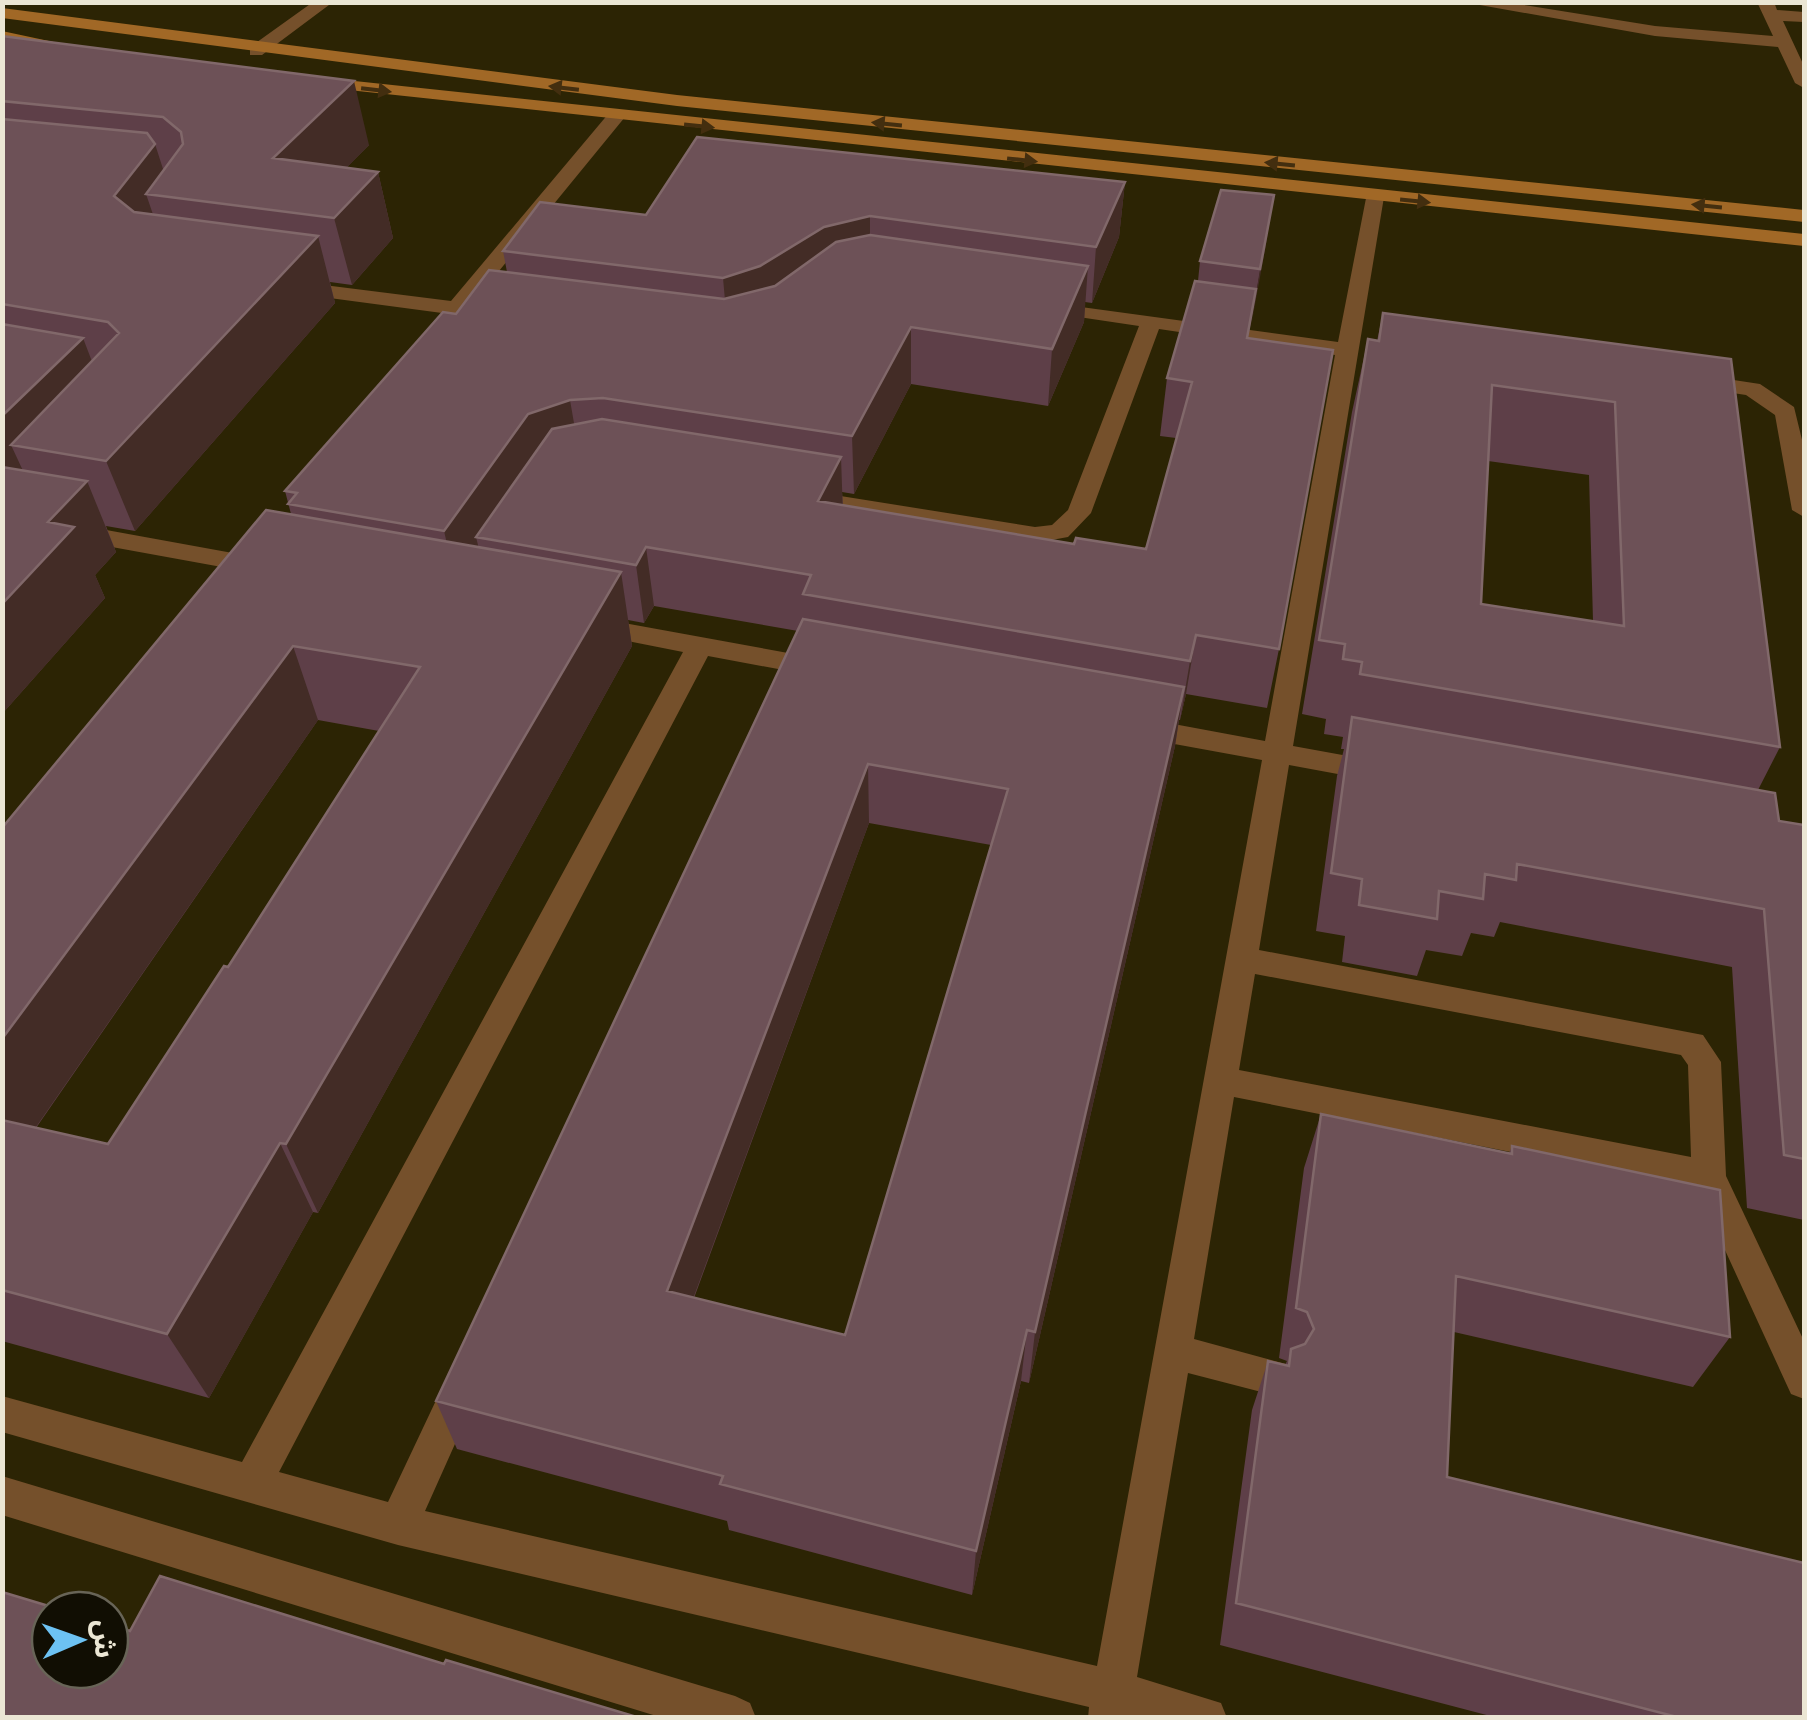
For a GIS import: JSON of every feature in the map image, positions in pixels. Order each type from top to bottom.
[{"type":"street","points":[[256,51],[325,2]]},
{"type":"street","points":[[1472,2],[1654,31],[1783,42]]},
{"type":"street","points":[[1768,9],[1804,82]]},
{"type":"street","points":[[1768,9],[1804,18]]},
{"type":"street","points":[[2,13],[256,51],[654,99],[1804,216]]},
{"type":"street","points":[[2,36],[77,48]]},
{"type":"street","points":[[305,81],[1804,240]]},
{"type":"street","points":[[432,339],[616,117]]},
{"type":"street","points":[[1111,1704],[1276,754],[1355,340],[1374,197]]},
{"type":"street","points":[[261,284],[515,316]]},
{"type":"street","points":[[1020,303],[1151,322],[1355,340]]},
{"type":"street","points":[[784,494],[1035,534],[1059,532],[1079,513],[1151,322]]},
{"type":"street","points":[[1675,378],[1752,389],[1778,403],[1786,412],[1804,510]]},
{"type":"street","points":[[10,520],[45,494]]},
{"type":"street","points":[[10,520],[301,574]]},
{"type":"street","points":[[222,593],[271,534]]},
{"type":"street","points":[[563,621],[852,674]]},
{"type":"street","points":[[252,1484],[700,645]]},
{"type":"street","points":[[778,698],[795,662]]},
{"type":"street","points":[[1103,721],[1413,778]]},
{"type":"street","points":[[1243,959],[1691,1044],[1704,1062],[1709,1176],[1804,1382]]},
{"type":"street","points":[[1219,1080],[1709,1176]]},
{"type":"street","points":[[1172,1351],[1273,1377]]},
{"type":"street","points":[[398,1525],[472,1364]]},
{"type":"street","points":[[2,1414],[398,1525],[1111,1704],[1206,1718]]},
{"type":"street","points":[[2,1495],[736,1718]]},
{"type":"building","points":[[2,36],[354,81],[273,158],[378,172],[334,218],[146,194],[183,144],[181,132],[163,117],[2,101]]},
{"type":"building","points":[[2,119],[147,133],[155,144],[114,196],[134,212],[318,236],[106,461],[11,445],[119,333],[108,322],[2,304]]},
{"type":"building","points":[[697,137],[1125,182],[1096,247],[870,216],[824,227],[760,266],[723,278],[503,251],[540,202],[646,215]]},
{"type":"building","points":[[1221,190],[1274,195],[1260,269],[1200,261]]},
{"type":"building","points":[[870,235],[1088,266],[1052,349],[911,327],[852,436],[603,398],[570,400],[528,414],[444,531],[288,504],[297,493],[285,491],[443,312],[456,314],[489,270],[724,299],[775,286],[836,242]]},
{"type":"building","points":[[1195,281],[1256,289],[1247,338],[1333,350],[1279,649],[1196,635],[1190,661],[803,594],[811,575],[646,547],[636,565],[476,537],[552,429],[602,419],[841,457],[818,501],[1074,544],[1076,538],[1146,549],[1192,382],[1167,378]]},
{"type":"building","points":[[1383,313],[1731,359],[1780,747],[1360,674],[1362,662],[1343,659],[1345,644],[1319,640],[1368,339],[1379,341]],"holes":[[[1492,385],[1615,402],[1624,626],[1481,604]]]},
{"type":"building","points":[[2,324],[83,338],[2,416]]},
{"type":"building","points":[[2,467],[87,481],[48,522],[74,527],[2,604]]},
{"type":"building","points":[[266,510],[621,572],[286,1144],[280,1143],[167,1334],[2,1290],[2,1120],[108,1144],[224,966],[228,967],[420,667],[293,646],[2,1039],[2,828]]},
{"type":"building","points":[[803,619],[1184,687],[1035,1332],[1027,1330],[976,1551],[720,1484],[723,1476],[436,1401]],"holes":[[[868,764],[1008,789],[845,1335],[667,1291]]]},
{"type":"building","points":[[1352,717],[1775,793],[1779,821],[1804,825],[1804,1159],[1784,1155],[1764,909],[1517,864],[1516,880],[1485,874],[1483,899],[1439,891],[1437,919],[1359,905],[1362,879],[1331,873]]},
{"type":"building","points":[[1321,1114],[1512,1154],[1512,1146],[1720,1190],[1730,1337],[1456,1276],[1447,1477],[1804,1563],[1804,1718],[1681,1718],[1236,1603],[1268,1361],[1289,1366],[1291,1349],[1305,1344],[1314,1329],[1307,1312],[1296,1308]]},
{"type":"building","points":[[160,1576],[444,1664],[446,1660],[640,1718],[2,1718],[2,1592],[30,1600],[30,1690],[130,1690],[130,1631]]}]
